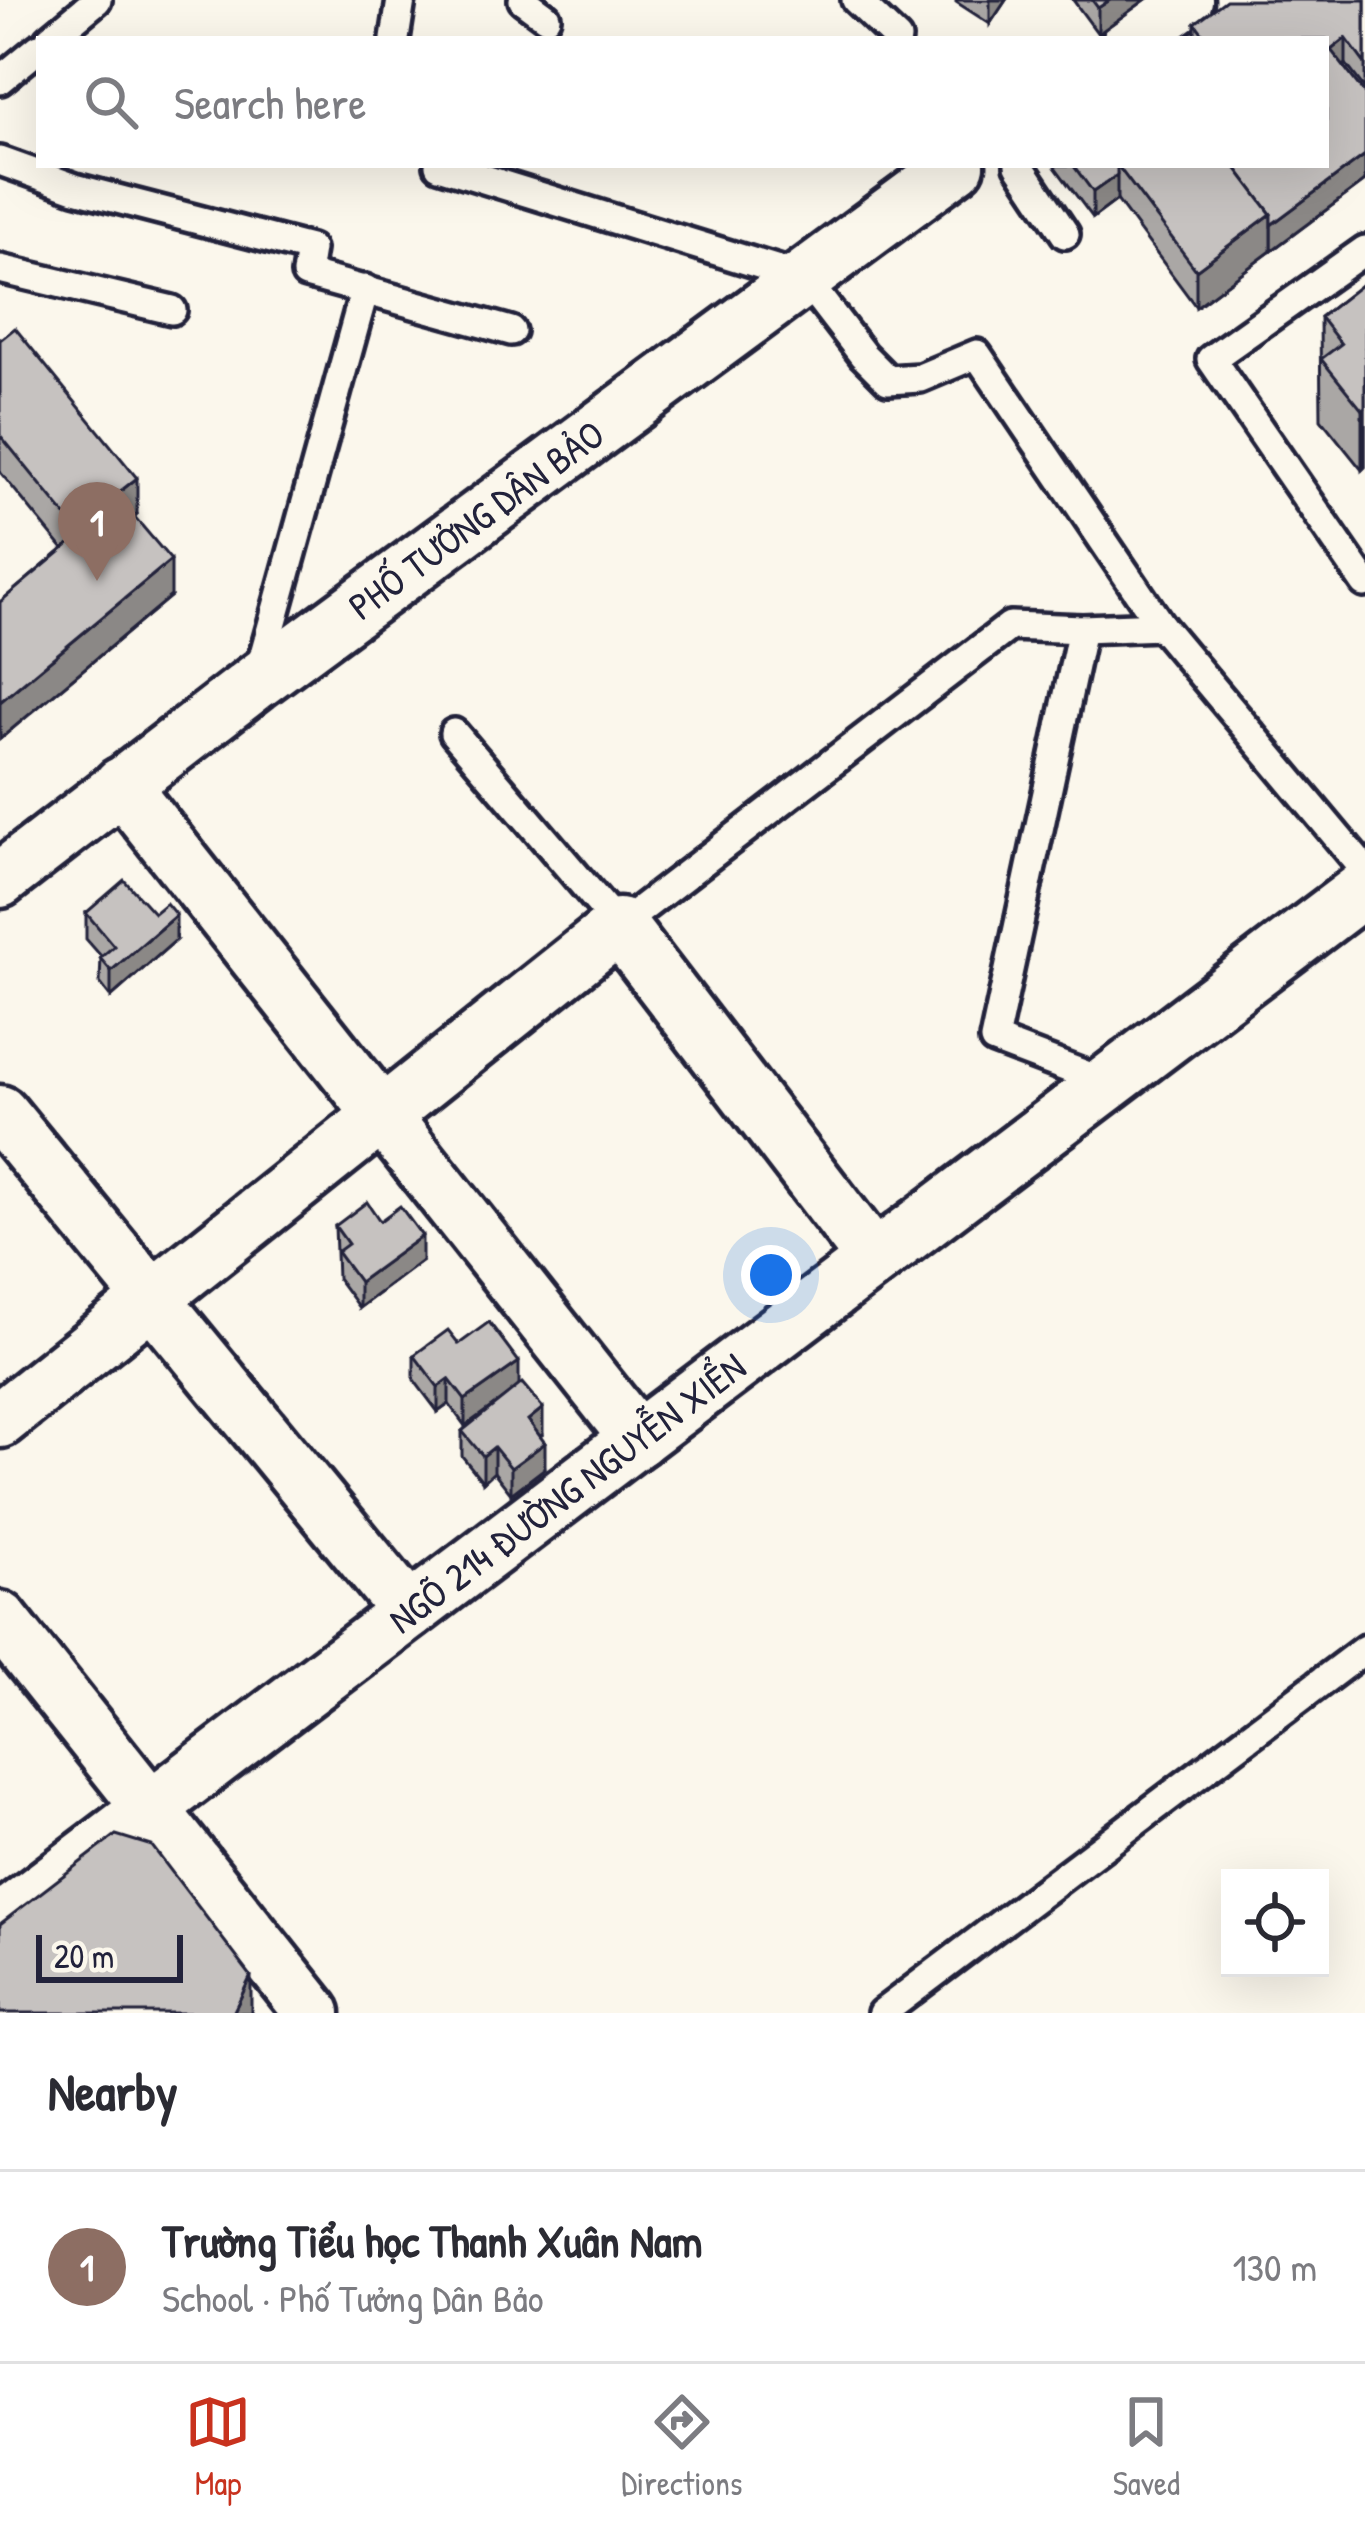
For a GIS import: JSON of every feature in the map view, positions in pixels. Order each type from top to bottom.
[{"type":"street","points":[[1135,36],[1185,0]]},
{"type":"street","name":"PHỐ TƯỞNG DÂN BẢO","points":[[0,880],[256,682],[953,168]]},
{"type":"street","points":[[121,785],[638,1439]]},
{"type":"street","name":"NGÕ 214 ĐƯỜNG NGUYỄN XIỂN","points":[[0,1922],[1365,888]]},
{"type":"street","points":[[0,1420],[620,926],[874,1259]]},
{"type":"street","points":[[0,1113],[410,1612]]},
{"type":"street","points":[[0,1619],[313,2013]]},
{"type":"lane","points":[[54,36],[97,0]]},
{"type":"lane","points":[[395,36],[401,0]]},
{"type":"lane","points":[[856,0],[894,36]]},
{"type":"lane","points":[[0,80],[36,50]]},
{"type":"lane","points":[[0,161],[75,188],[310,249],[306,274],[511,331]]},
{"type":"lane","points":[[449,168],[804,278],[862,355],[888,380],[920,378],[977,354],[1161,626],[1365,870]]},
{"type":"lane","points":[[1021,168],[1065,234]]},
{"type":"lane","points":[[1365,250],[1210,358],[1365,583]]},
{"type":"lane","points":[[0,269],[172,310]]},
{"type":"lane","points":[[256,682],[365,289]]},
{"type":"lane","points":[[454,733],[620,926],[1010,626],[1161,626]]},
{"type":"lane","points":[[1082,629],[994,1040],[1107,1083]]},
{"type":"lane","points":[[882,2013],[1365,1649]]},
{"type":"building","points":[[1226,0],[1365,0],[1365,64],[1346,38],[1331,50],[1365,94],[1365,155],[1271,225],[1271,214],[1236,168],[1329,168],[1329,36],[1205,36],[1195,23]]},
{"type":"building","points":[[1075,168],[1117,168],[1117,175],[1093,192]]},
{"type":"building","points":[[1119,168],[1236,168],[1271,214],[1196,270]]},
{"type":"building","points":[[1365,282],[1362,410],[1321,359],[1341,344],[1320,317]]},
{"type":"building","points":[[15,328],[137,478],[75,527],[0,435],[0,340]]},
{"type":"building","points":[[121,501],[171,560],[0,702],[0,602]]},
{"type":"building","points":[[124,880],[154,913],[166,903],[176,915],[111,971],[100,958],[114,946],[86,913]]},
{"type":"building","points":[[367,1202],[380,1221],[400,1206],[422,1236],[359,1282],[337,1252],[348,1244],[335,1226]]},
{"type":"building","points":[[489,1322],[519,1362],[465,1400],[449,1379],[438,1387],[414,1355],[448,1330],[459,1344]]},
{"type":"building","points":[[522,1383],[543,1408],[528,1420],[545,1443],[511,1468],[494,1447],[483,1456],[462,1431]]},
{"type":"building","points":[[116,1835],[152,1846],[251,1976],[233,2013],[0,2013],[0,1924]]},
{"type":"place","name":"Trường Tiểu học Thanh Xuân Nam","points":[[97,581]]}]
